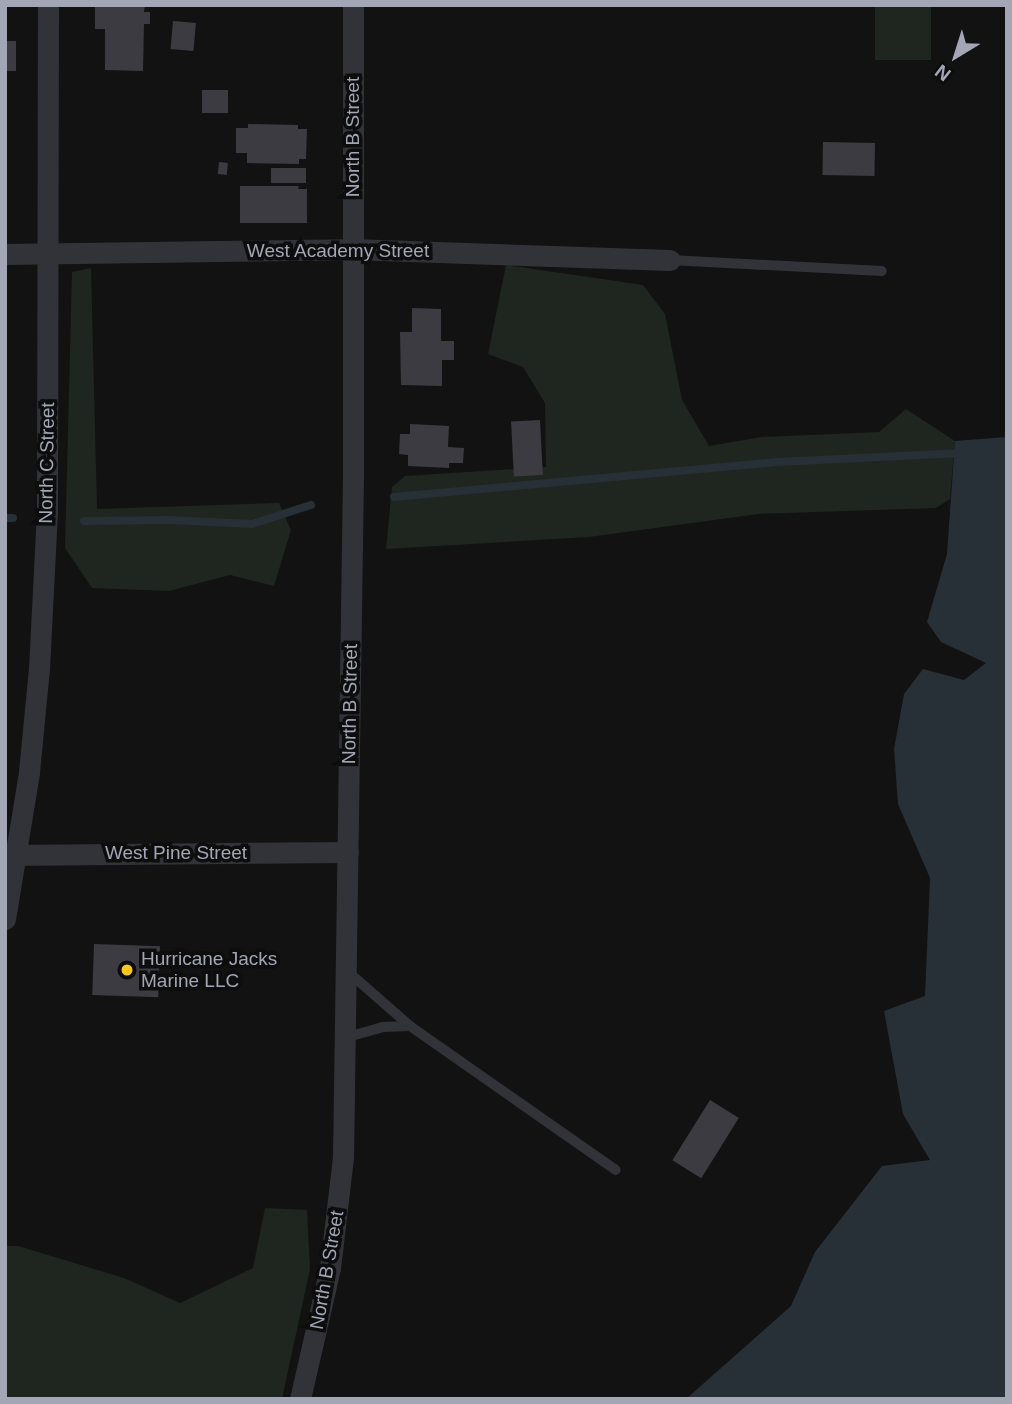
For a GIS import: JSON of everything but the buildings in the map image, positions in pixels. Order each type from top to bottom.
[{"type":"street","name":"North C Street","points":[[5,919],[11,855],[39,669],[47,513],[48,5]]},
{"type":"street","name":"North B Street","points":[[300,1399],[319,1323],[338,1213],[346,970],[353,478],[353,5]]},
{"type":"street","name":"West Academy Street","points":[[5,254],[352,249],[670,260]]},
{"type":"street","name":"West Pine Street","points":[[11,855],[348,852]]},
{"type":"lane","points":[[670,260],[882,271]]},
{"type":"lane","points":[[346,970],[410,1026],[616,1170]]},
{"type":"lane","points":[[344,1038],[383,1027],[410,1026]]},
{"type":"shaded area","points":[[875,5],[931,5],[931,60],[875,60]]},
{"type":"shaded area","points":[[506,265],[643,285],[665,314],[682,400],[709,446],[762,437],[879,432],[906,409],[955,441],[950,499],[936,508],[758,514],[589,537],[386,549],[392,487],[405,476],[546,467],[545,403],[523,367],[488,354]]},
{"type":"shaded area","points":[[91,268],[97,509],[279,503],[291,530],[274,586],[230,575],[169,591],[92,588],[65,548],[72,272]]},
{"type":"shaded area","points":[[1007,437],[1007,1399],[686,1399],[791,1306],[815,1252],[882,1166],[930,1160],[903,1114],[884,1011],[925,996],[930,878],[898,804],[894,749],[904,694],[923,669],[964,680],[986,663],[941,642],[927,622],[947,554],[955,441]]},
{"type":"shaded area","points":[[265,1208],[307,1210],[310,1269],[282,1399],[5,1399],[5,1246],[18,1246],[124,1278],[180,1303],[253,1268]]},
{"type":"waterway","points":[[394,497],[777,462],[963,453]]},
{"type":"waterway","points":[[84,521],[170,520],[252,524],[311,505]]},
{"type":"waterway","points":[[5,518],[13,518]]},
{"type":"place","name":"Hurricane Jacks Marine LLC","points":[[127,970]]}]
